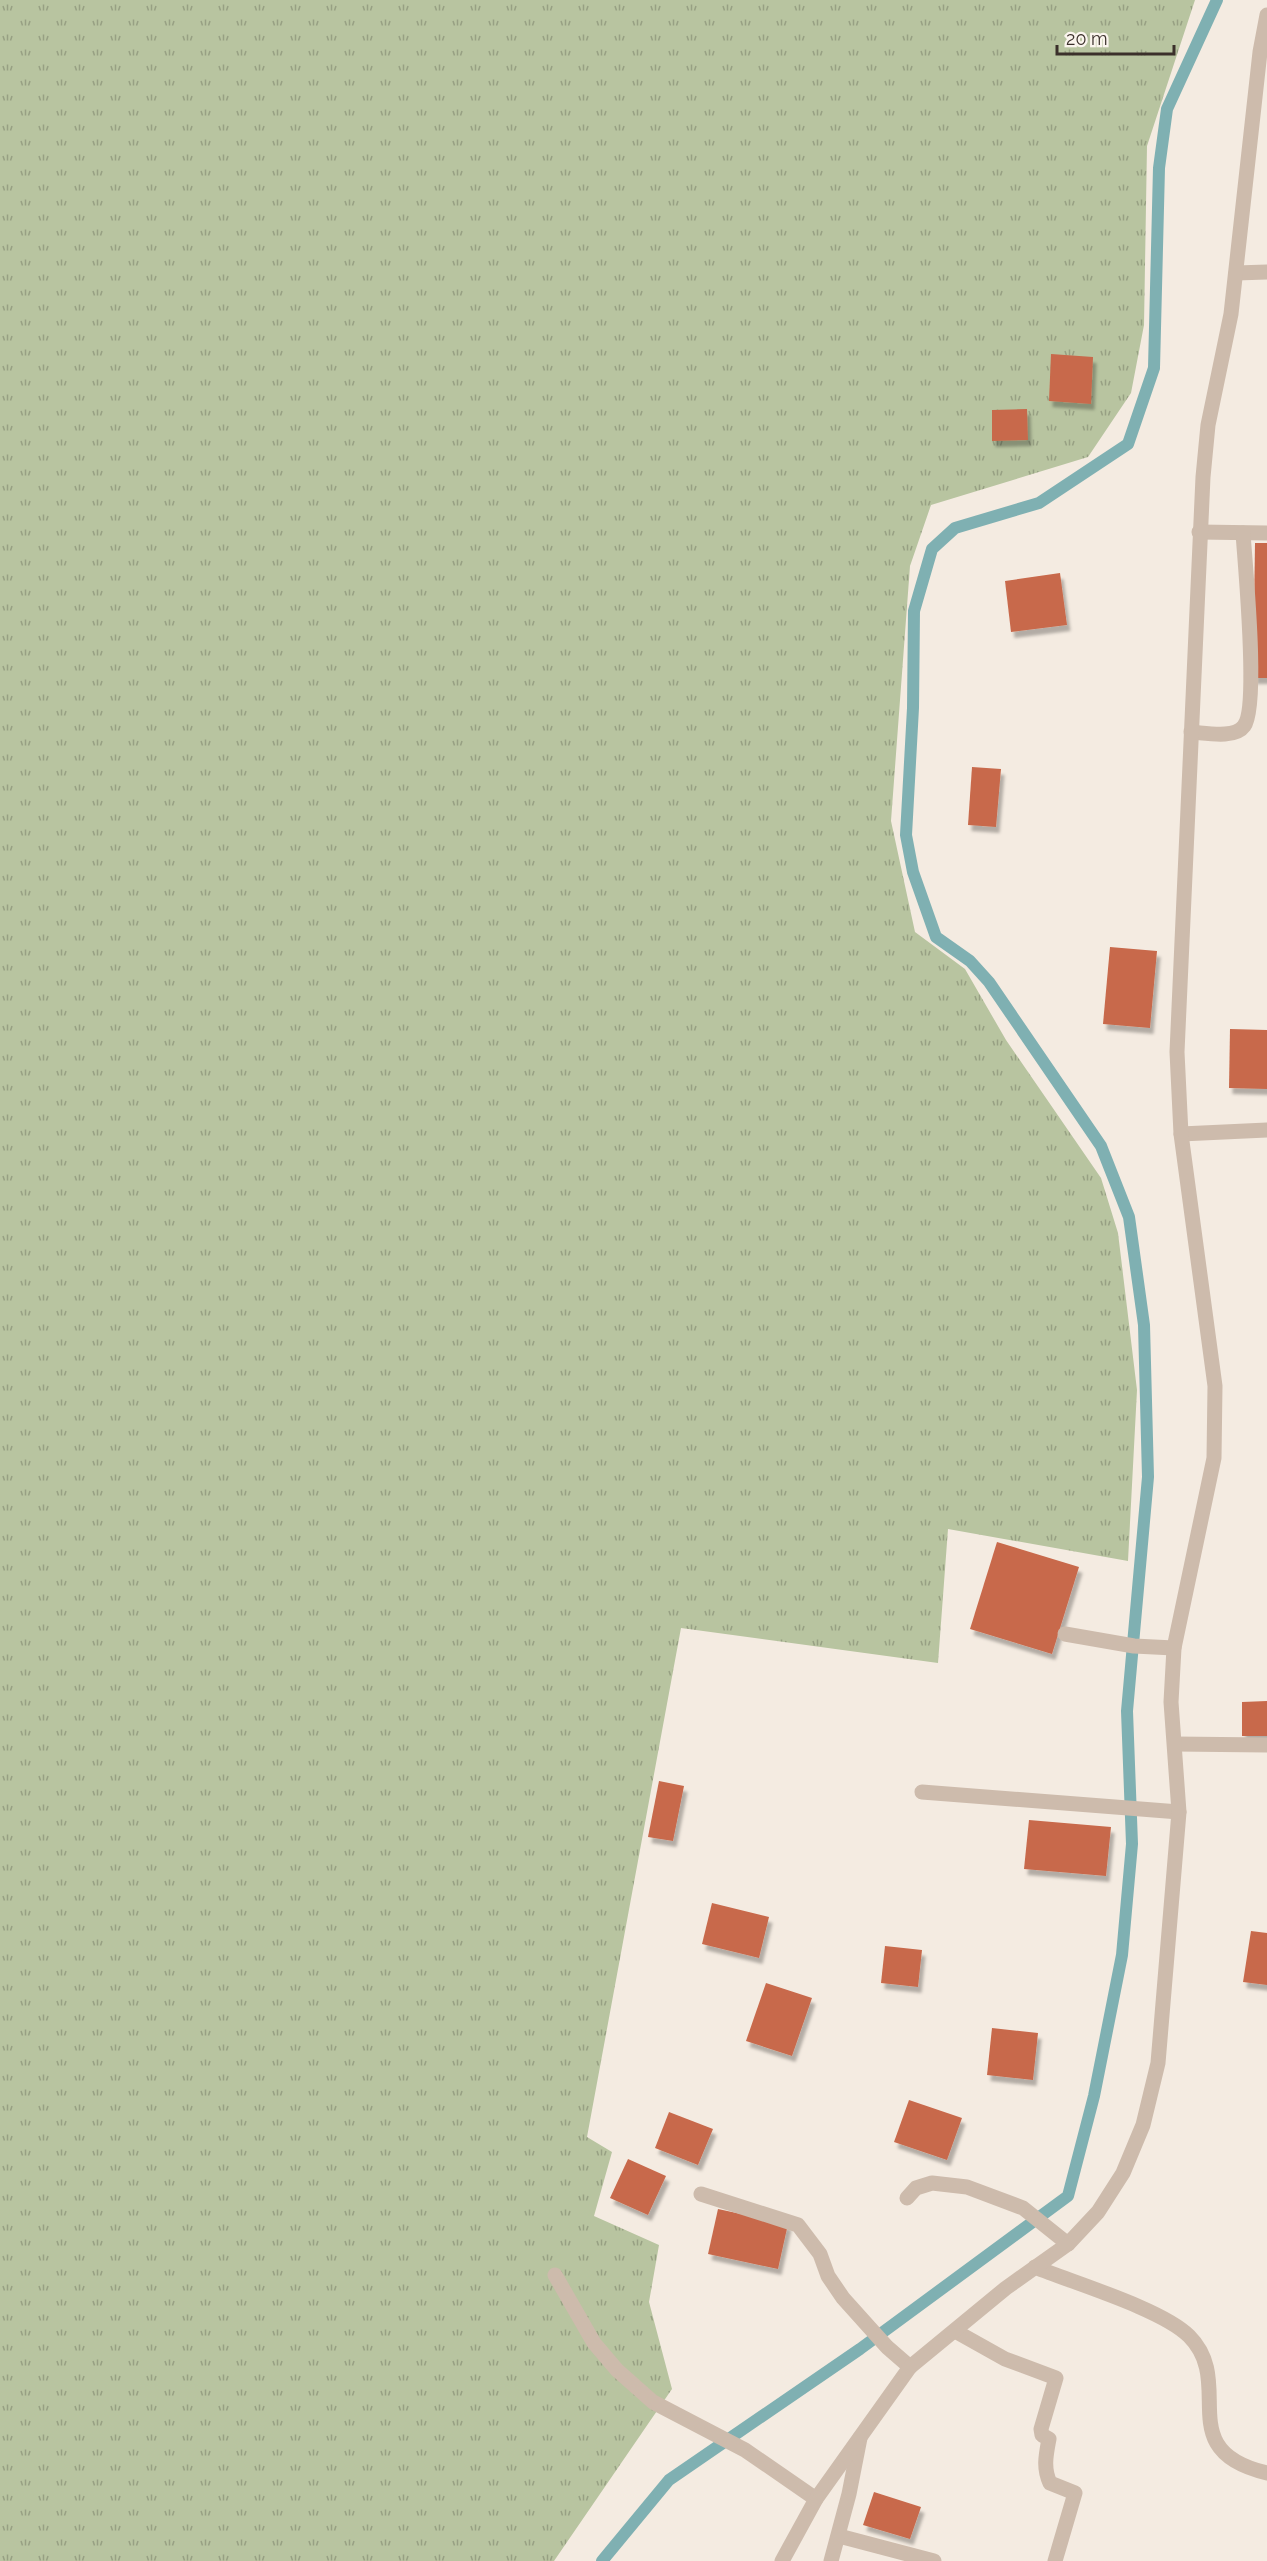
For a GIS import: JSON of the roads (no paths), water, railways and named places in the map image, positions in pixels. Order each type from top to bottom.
[{"type":"street","points":[[782,2561],[816,2499],[910,2367],[1035,2267],[1068,2244],[1098,2212],[1123,2173],[1143,2125],[1158,2063],[1175,1744],[1171,1702],[1174,1648],[1214,1458],[1215,1386],[1181,1134],[1178,1052],[1199,532],[1208,426],[1224,356],[1236,273],[1260,52],[1267,15]]},
{"type":"street","points":[[1236,273],[1267,272]]},
{"type":"street","points":[[1199,532],[1267,533]]},
{"type":"street","points":[[1191,732],[1236,733],[1245,725],[1252,698],[1243,533]]},
{"type":"street","points":[[1181,1134],[1267,1130]]},
{"type":"street","points":[[1065,1634],[1134,1646],[1174,1648]]},
{"type":"street","points":[[1175,1744],[1267,1745]]},
{"type":"street","points":[[922,1792],[1172,1811]]},
{"type":"street","points":[[907,2198],[916,2188],[932,2183],[967,2187],[1023,2208],[1050,2227],[1068,2244]]},
{"type":"street","points":[[701,2194],[798,2225],[820,2254],[828,2276],[860,2318],[910,2367]]},
{"type":"street","points":[[1035,2267],[1147,2310],[1189,2336],[1208,2367],[1209,2421],[1216,2442],[1222,2452],[1235,2460],[1267,2473]]},
{"type":"street","points":[[555,2275],[594,2343],[617,2370],[653,2402],[745,2450],[816,2499]]},
{"type":"street","points":[[955,2331],[1005,2359],[1056,2378],[1041,2429],[1042,2435],[1049,2439],[1045,2463],[1046,2474],[1050,2483],[1075,2493],[1055,2561]]},
{"type":"street","points":[[831,2561],[839,2536],[860,2438]]},
{"type":"street","points":[[839,2536],[934,2561]]},
{"type":"waterway","points":[[602,2561],[669,2480],[860,2349],[1068,2196],[1094,2096],[1122,1955],[1132,1844],[1127,1711],[1148,1477],[1144,1325],[1129,1217],[1101,1146],[989,982],[970,961],[936,937],[913,872],[906,835],[913,708],[914,611],[932,549],[955,528],[1039,503],[1128,444],[1154,368],[1159,168],[1167,109],[1217,0]]}]
